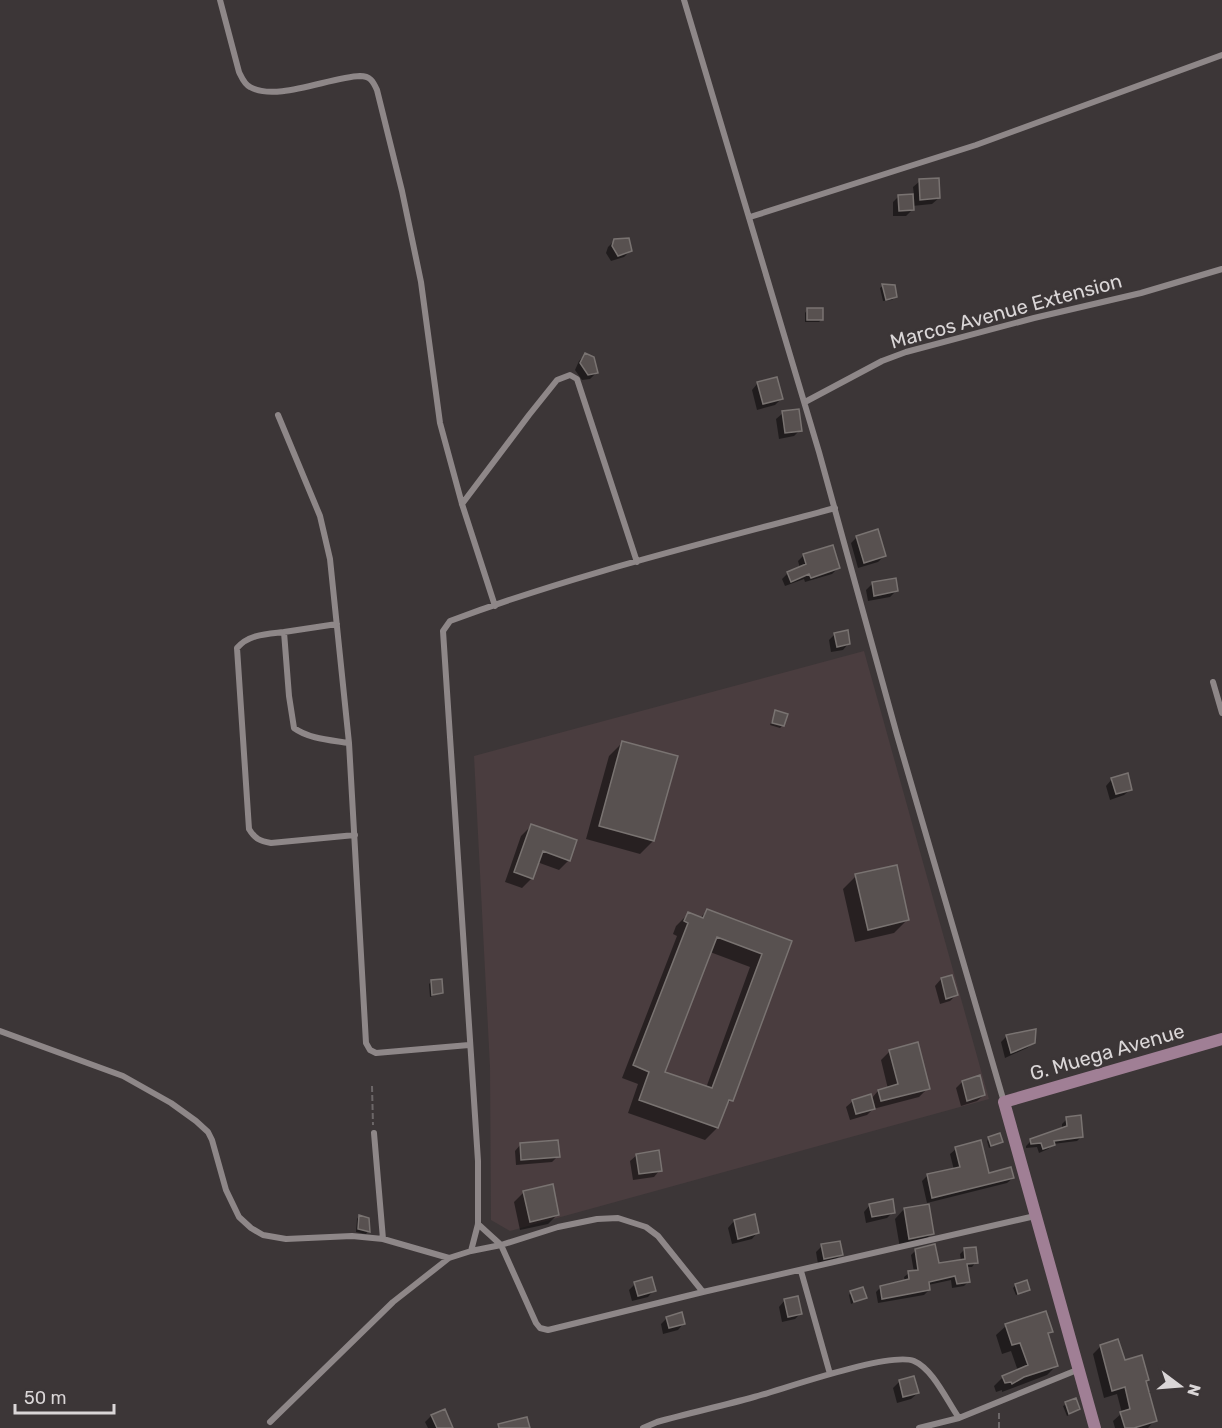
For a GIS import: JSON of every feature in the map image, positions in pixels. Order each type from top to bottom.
[{"type":"street","points":[[220,0],[239,72],[249,87],[280,91],[366,76],[377,90],[402,191],[421,282],[440,423],[462,504],[495,606]]},
{"type":"street","points":[[684,0],[805,402],[897,735],[1004,1102],[1095,1428]]},
{"type":"street","points":[[750,217],[976,145],[1222,55]]},
{"type":"street","name":"Marcos Avenue Extension","points":[[805,402],[882,361],[906,352],[1222,269]]},
{"type":"street","points":[[462,504],[557,380],[570,375],[577,379],[637,562]]},
{"type":"street","points":[[278,415],[320,516],[327,542],[348,743],[366,1043],[370,1050],[376,1053],[470,1045]]},
{"type":"street","points":[[471,1251],[478,1224],[478,1161],[448,692],[442,631],[450,621],[495,606],[637,562],[835,508]]},
{"type":"street","points":[[337,624],[251,637],[241,642],[237,648],[249,829],[260,841],[271,843],[355,836]]},
{"type":"street","points":[[284,632],[294,728],[301,733],[348,743]]},
{"type":"street","points":[[1213,682],[1222,713]]},
{"type":"street","points":[[0,1030],[123,1076],[171,1103],[196,1121],[208,1132],[226,1190],[236,1210],[251,1228],[263,1235],[286,1239],[352,1236],[382,1239],[449,1258]]},
{"type":"street","name":"G. Muega Avenue","points":[[1004,1102],[1222,1039]]},
{"type":"street","points":[[374,1133],[382,1239]]},
{"type":"street","points":[[478,1224],[501,1245],[536,1323],[540,1328],[548,1330],[702,1292],[1035,1216]]},
{"type":"street","points":[[270,1422],[374,1320],[413,1286],[449,1258],[471,1251],[501,1245],[558,1227],[597,1219],[618,1218],[633,1221],[658,1236],[702,1292]]},
{"type":"street","points":[[801,1271],[831,1374]]},
{"type":"street","points":[[643,1428],[657,1422],[831,1374],[897,1359],[914,1361],[929,1372],[959,1418]]},
{"type":"street","points":[[919,1428],[959,1418],[1077,1370]]},
{"type":"path","points":[[372,1086],[374,1133]]},
{"type":"path","points":[[999,1401],[999,1428]]},
{"type":"shaded area","points":[[864,651],[989,1099],[510,1231],[491,1220],[490,1067],[474,756]]},
{"type":"building","points":[[939,178],[940,198],[920,200],[919,179]]},
{"type":"building","points":[[913,194],[914,210],[899,211],[898,195]]},
{"type":"building","points":[[629,238],[632,251],[618,256],[612,246],[614,239]]},
{"type":"building","points":[[882,284],[895,285],[897,297],[886,300]]},
{"type":"building","points":[[807,308],[823,308],[823,320],[807,320]]},
{"type":"building","points":[[585,353],[594,357],[598,373],[588,375],[580,363]]},
{"type":"building","points":[[777,377],[783,399],[763,404],[757,382]]},
{"type":"building","points":[[799,409],[802,431],[785,433],[782,411]]},
{"type":"building","points":[[878,529],[886,556],[864,563],[856,536]]},
{"type":"building","points":[[833,545],[840,568],[811,578],[809,574],[791,582],[787,572],[806,564],[803,554]]},
{"type":"building","points":[[896,578],[898,591],[874,596],[872,582]]},
{"type":"building","points":[[848,630],[850,644],[837,647],[834,633]]},
{"type":"building","points":[[775,710],[788,714],[784,726],[772,723]]},
{"type":"building","points":[[622,741],[678,756],[654,841],[599,826]]},
{"type":"building","points":[[1128,773],[1132,790],[1116,794],[1111,778]]},
{"type":"building","points":[[531,824],[577,840],[570,861],[543,851],[533,879],[514,872]]},
{"type":"building","points":[[897,865],[909,920],[868,930],[855,874]]},
{"type":"building","points":[[707,909],[792,941],[733,1101],[729,1100],[718,1128],[639,1100],[649,1072],[633,1065],[688,923],[684,921],[688,912],[703,918]],"holes":[[[717,937],[762,954],[712,1088],[665,1072]]]},
{"type":"building","points":[[952,975],[958,995],[946,999],[941,978]]},
{"type":"building","points":[[442,979],[443,993],[432,995],[431,980]]},
{"type":"building","points":[[1036,1029],[1035,1043],[1011,1053],[1006,1035]]},
{"type":"building","points":[[918,1042],[930,1089],[881,1101],[878,1090],[898,1084],[889,1050]]},
{"type":"building","points":[[980,1075],[985,1095],[967,1101],[962,1081]]},
{"type":"building","points":[[871,1094],[875,1109],[856,1114],[852,1100]]},
{"type":"building","points":[[1081,1115],[1083,1137],[1054,1141],[1055,1145],[1043,1149],[1041,1143],[1031,1144],[1030,1139],[1067,1126],[1066,1117]]},
{"type":"building","points":[[1000,1133],[1003,1142],[991,1146],[988,1137]]},
{"type":"building","points":[[558,1140],[560,1157],[521,1160],[520,1143]]},
{"type":"building","points":[[981,1140],[989,1173],[1011,1167],[1014,1178],[932,1198],[927,1174],[960,1167],[955,1147]]},
{"type":"building","points":[[659,1150],[662,1171],[639,1174],[636,1154]]},
{"type":"building","points":[[553,1184],[559,1215],[530,1222],[523,1191]]},
{"type":"building","points":[[893,1199],[895,1213],[872,1217],[869,1204]]},
{"type":"building","points":[[929,1204],[934,1234],[909,1239],[904,1208]]},
{"type":"building","points":[[755,1214],[759,1233],[738,1239],[734,1220]]},
{"type":"building","points":[[359,1215],[369,1218],[370,1232],[358,1229]]},
{"type":"building","points":[[840,1241],[843,1255],[824,1259],[821,1244]]},
{"type":"building","points":[[935,1244],[939,1263],[965,1259],[964,1248],[976,1247],[978,1263],[967,1264],[970,1282],[957,1284],[955,1276],[929,1282],[930,1290],[882,1299],[880,1286],[909,1279],[908,1271],[918,1270],[915,1249]]},
{"type":"building","points":[[652,1277],[656,1291],[638,1296],[634,1282]]},
{"type":"building","points":[[1027,1280],[1030,1290],[1018,1294],[1015,1284]]},
{"type":"building","points":[[863,1287],[867,1298],[854,1302],[850,1291]]},
{"type":"building","points":[[798,1296],[802,1314],[788,1317],[784,1299]]},
{"type":"building","points":[[1046,1311],[1053,1332],[1048,1333],[1058,1366],[1024,1377],[1012,1384],[1011,1382],[1005,1383],[1002,1376],[1028,1365],[1020,1343],[1012,1345],[1005,1324]]},
{"type":"building","points":[[682,1312],[685,1324],[669,1328],[666,1317]]},
{"type":"building","points":[[1118,1339],[1125,1360],[1142,1355],[1149,1380],[1146,1381],[1157,1421],[1134,1428],[1125,1428],[1120,1412],[1130,1409],[1125,1387],[1112,1391],[1100,1345]]},
{"type":"building","points":[[914,1376],[919,1393],[903,1397],[899,1380]]},
{"type":"building","points":[[1076,1398],[1080,1409],[1069,1414],[1065,1402]]},
{"type":"building","points":[[445,1409],[453,1428],[437,1428],[431,1415]]},
{"type":"building","points":[[527,1417],[530,1428],[499,1428],[498,1424]]}]
